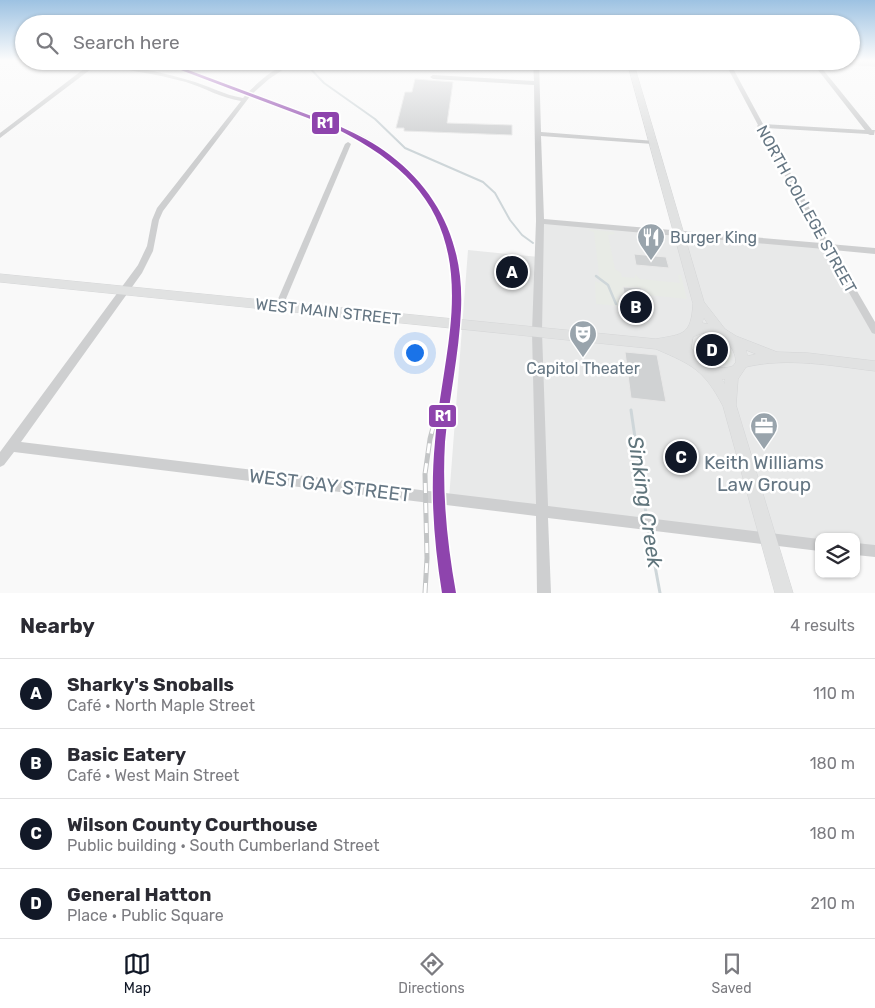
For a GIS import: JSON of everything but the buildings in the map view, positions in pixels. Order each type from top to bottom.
[{"type":"main road","points":[[638,89],[699,304],[698,318],[694,330]]},
{"type":"main road","name":"WEST MAIN STREET","points":[[0,278],[656,344],[685,339]]},
{"type":"main road","points":[[699,304],[721,332],[743,345],[776,357]]},
{"type":"main road","points":[[721,332],[706,328],[694,330],[685,339],[685,349],[691,358],[715,379],[729,405],[784,593]]},
{"type":"main road","points":[[729,405],[732,378],[740,367],[740,349],[733,340]]},
{"type":"main road","name":"WEST MAIN STREET","points":[[656,344],[691,358]]},
{"type":"main road","points":[[704,369],[722,374],[754,359],[776,357],[875,366]]},
{"type":"street","points":[[0,136],[62,89]]},
{"type":"street","points":[[206,89],[232,98],[245,100]]},
{"type":"street","points":[[0,461],[149,255],[154,234],[154,222],[160,210],[256,89]]},
{"type":"street","points":[[536,89],[540,221],[538,332],[544,593]]},
{"type":"street","name":"NORTH COLLEGE STREET","points":[[740,89],[827,247],[875,330]]},
{"type":"street","points":[[836,89],[873,132],[875,138]]},
{"type":"street","points":[[760,126],[873,132]]},
{"type":"street","points":[[537,134],[653,142]]},
{"type":"street","points":[[279,306],[348,144]]},
{"type":"street","points":[[540,221],[875,251]]},
{"type":"street","name":"WEST GAY STREET","points":[[11,446],[815,544]]},
{"type":"street","points":[[860,549],[875,551]]},
{"type":"shaded area","points":[[540,221],[827,247],[875,330],[875,551],[860,549],[860,533],[815,533],[815,545],[449,499],[468,250],[539,257]]},
{"type":"shaded area","points":[[586,229],[614,232],[615,234],[608,235],[615,269],[621,273],[622,277],[635,278],[635,274],[640,279],[680,283],[678,275],[681,275],[687,299],[647,295],[645,289],[623,287],[624,295],[618,295],[620,306],[596,304],[595,281],[600,283],[594,232]]},
{"type":"shaded area","points":[[705,336],[714,337],[724,343],[732,354],[730,362],[724,364],[712,363],[701,357],[697,352],[697,340]]},
{"type":"waterway","name":"Sinking Creek","points":[[332,89],[375,119],[405,148],[483,182],[495,193],[510,220],[522,235],[533,243]]},
{"type":"waterway","name":"Sinking Creek","points":[[596,276],[608,285],[616,304]]},
{"type":"waterway","name":"Sinking Creek","points":[[631,410],[647,520]]},
{"type":"waterway","name":"Sinking Creek","points":[[648,528],[660,593]]},
{"type":"railway","points":[[234,89],[342,129],[365,139],[383,150],[412,177],[423,193],[441,228],[453,266]]},
{"type":"railway","points":[[443,410],[456,319],[453,265]]},
{"type":"railway","points":[[425,593],[427,558],[425,474],[430,439],[438,409]]},
{"type":"railway","points":[[444,409],[441,432],[439,501],[449,593]]},
{"type":"transit line","name":"R1","points":[[233,89],[339,128],[364,141],[387,155],[407,172],[438,213],[448,237],[455,263],[457,292],[455,330],[442,424],[438,480],[443,556],[449,593]]},
{"type":"place","name":"Burger King","points":[[651,261]]},
{"type":"place","name":"Sharky's Snoballs","points":[[512,272]]},
{"type":"place","name":"Basic Eatery","points":[[636,307]]},
{"type":"place","name":"General Hatton","points":[[712,350]]},
{"type":"place","name":"Capitol Theater","points":[[583,358]]},
{"type":"place","name":"Keith Williams Law Group","points":[[764,450]]},
{"type":"place","name":"Wilson County Courthouse","points":[[681,457]]}]
